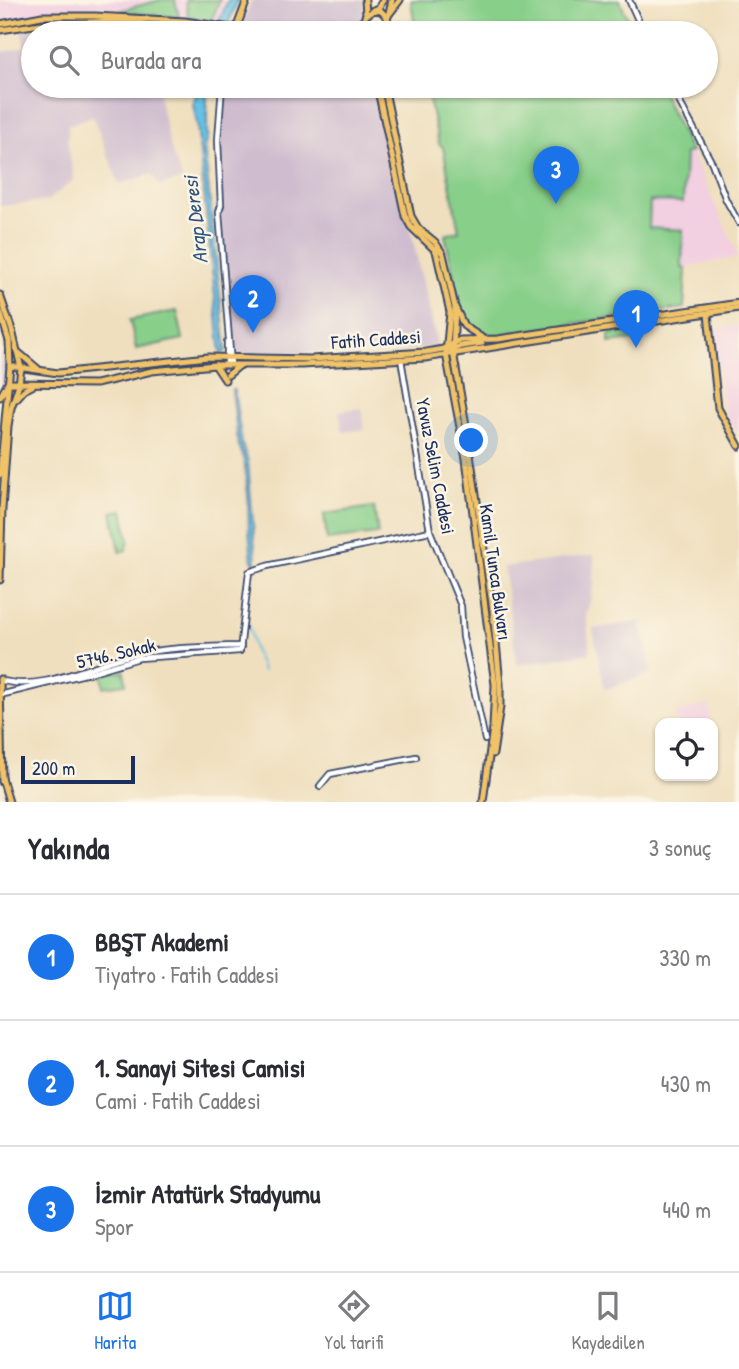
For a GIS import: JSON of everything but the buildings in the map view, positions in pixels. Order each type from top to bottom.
[{"type":"main road","points":[[238,21],[247,0]]},
{"type":"main road","points":[[365,0],[366,21]]},
{"type":"main road","points":[[360,21],[383,0]]},
{"type":"main road","points":[[386,21],[392,0]]},
{"type":"main road","points":[[387,17],[400,0]]},
{"type":"main road","points":[[373,10],[381,11],[387,17]]},
{"type":"main road","points":[[27,21],[43,16]]},
{"type":"main road","points":[[0,24],[43,16],[143,18],[163,21]]},
{"type":"main road","points":[[18,27],[21,23]]},
{"type":"main road","points":[[0,30],[21,27]]},
{"type":"main road","points":[[380,98],[405,216],[411,228],[436,251],[440,264],[450,312],[450,349]]},
{"type":"main road","points":[[386,98],[411,216],[418,228],[443,254],[454,307],[450,349]]},
{"type":"main road","points":[[0,295],[21,368],[19,384],[4,428],[0,580]]},
{"type":"main road","points":[[450,349],[708,314],[739,305]]},
{"type":"main road","points":[[8,383],[96,384],[152,371],[215,365],[302,365],[425,358],[450,349],[498,339],[739,305]]},
{"type":"main road","points":[[721,306],[711,309],[708,314],[718,408],[739,446]]},
{"type":"main road","points":[[454,307],[468,329],[485,338],[498,339]]},
{"type":"main road","points":[[0,312],[9,341],[10,366],[0,475]]},
{"type":"main road","points":[[16,347],[26,361],[42,371]]},
{"type":"main road","name":"Fatih Caddesi","points":[[10,366],[42,371],[93,371],[230,357],[311,359],[450,349]]},
{"type":"main road","name":"Kamil Tunca Bulvarı","points":[[450,349],[493,666],[495,705],[488,741],[485,802]]},
{"type":"main road","name":"Kamil Tunca Bulvarı","points":[[450,349],[465,419],[493,611],[500,684],[500,707],[485,802]]},
{"type":"main road","points":[[215,365],[227,377],[239,365]]},
{"type":"main road","points":[[0,397],[8,383]]},
{"type":"main road","points":[[11,408],[24,390],[37,384]]},
{"type":"main road","points":[[0,453],[1,460]]},
{"type":"main road","points":[[0,679],[2,782]]},
{"type":"main road","points":[[0,766],[9,802]]},
{"type":"street","points":[[629,0],[639,21]]},
{"type":"street","points":[[221,98],[218,141],[219,212],[229,365]]},
{"type":"street","points":[[677,98],[712,163],[726,200],[739,223]]},
{"type":"street","name":"Yavuz Selim Caddesi","points":[[401,359],[430,531],[461,606],[461,623],[488,741]]},
{"type":"street","points":[[0,679],[13,684],[29,683],[132,655],[241,648],[249,572],[430,531]]},
{"type":"street","name":"5746. Sokak","points":[[1,695],[139,658],[241,648]]},
{"type":"street","points":[[320,786],[330,774],[416,757]]},
{"type":"shaded area","points":[[0,0],[228,0],[219,21],[166,21],[44,14],[0,22]]},
{"type":"shaded area","points":[[252,0],[364,0],[365,21],[244,21]]},
{"type":"shaded area","points":[[21,48],[21,98],[160,98],[172,153],[182,179],[159,186],[152,174],[119,184],[93,116],[68,125],[68,146],[74,180],[47,201],[0,206],[0,53]]},
{"type":"shaded area","points":[[225,98],[380,98],[438,348],[233,355],[216,211]]},
{"type":"shaded area","points":[[691,152],[739,257],[682,268],[683,230],[649,228],[650,202],[684,202],[685,153]]},
{"type":"shaded area","points":[[739,325],[739,434],[727,416],[723,403],[713,330]]},
{"type":"shaded area","points":[[0,354],[9,356],[6,379],[0,392]]},
{"type":"shaded area","points":[[362,408],[365,429],[343,432],[339,411]]},
{"type":"shaded area","points":[[594,555],[594,586],[586,616],[590,653],[517,665],[503,567]]},
{"type":"shaded area","points":[[640,621],[652,673],[605,689],[593,629]]},
{"type":"shaded area","points":[[709,705],[710,718],[676,718],[675,713]]},
{"type":"green space","points":[[160,0],[175,0],[179,17],[122,10]]},
{"type":"green space","points":[[186,0],[220,0],[211,21],[188,16]]},
{"type":"green space","points":[[411,0],[619,0],[629,21],[414,21]]},
{"type":"green space","points":[[429,98],[665,98],[691,152],[685,153],[683,202],[650,201],[649,228],[683,230],[682,268],[686,268],[684,308],[493,335],[478,331],[461,313],[445,235],[459,231],[443,147],[439,144]]},
{"type":"green space","points":[[177,311],[183,339],[136,349],[130,320]]},
{"type":"green space","points":[[639,330],[639,339],[609,343],[609,334]]},
{"type":"green space","points":[[374,507],[378,534],[327,540],[324,514]]},
{"type":"green space","points":[[123,510],[129,541],[126,550],[120,552],[112,512]]},
{"type":"green space","points":[[124,671],[126,684],[104,687],[102,674]]},
{"type":"water","points":[[228,0],[238,0],[229,21],[219,21]]},
{"type":"water","points":[[195,98],[207,98],[207,138],[204,147],[226,351],[221,354],[197,124],[193,104]]},
{"type":"water","points":[[232,390],[242,444],[248,461],[256,563],[252,561],[244,459],[238,443]]},
{"type":"waterway","points":[[249,625],[254,650],[263,671]]},
{"type":"place","name":"İzmir Atatürk Stadyumu","points":[[556,204]]},
{"type":"place","name":"1. Sanayi Sitesi Camisi","points":[[253,333]]},
{"type":"place","name":"BBŞT Akademi","points":[[636,348]]},
{"type":"water label","name":"Arap Deresi","points":[[195,220]]}]
